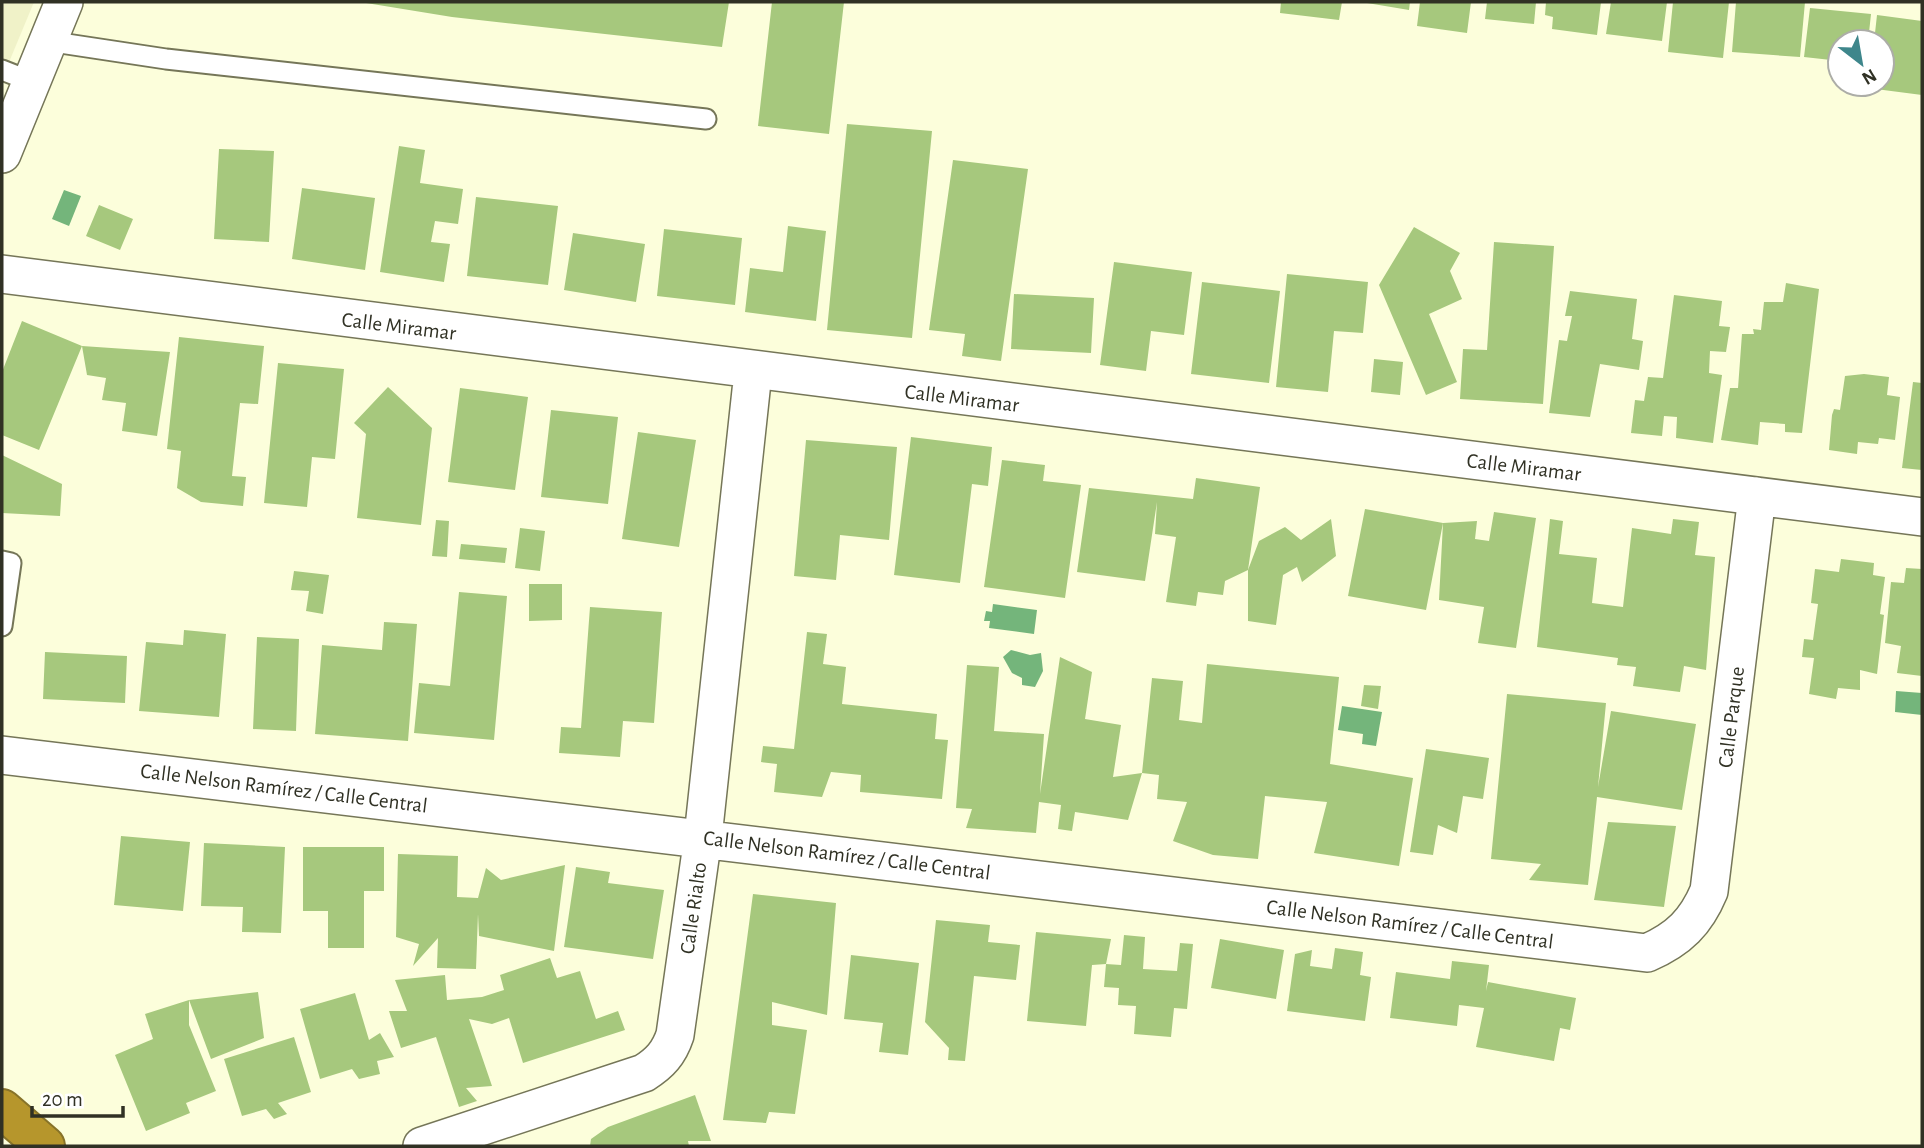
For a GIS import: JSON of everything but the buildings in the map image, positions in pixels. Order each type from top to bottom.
[{"type":"highway","points":[[2,1109],[45,1146]]},
{"type":"street","points":[[2,154],[16,75],[47,41],[64,2]]},
{"type":"street","name":"Calle Miramar","points":[[2,274],[753,372],[1922,517]]},
{"type":"street","name":"Calle Rialto","points":[[422,1146],[645,1073],[660,1063],[670,1049],[675,1035],[703,838],[753,372]]},
{"type":"street","name":"Calle Parque","points":[[1686,930],[1701,910],[1709,891],[1757,496]]},
{"type":"street","name":"Calle Nelson Ramírez / Calle Central","points":[[2,755],[1647,953],[1667,944],[1686,930]]},
{"type":"lane","points":[[47,41],[166,59],[706,119]]},
{"type":"lane","points":[[2,561],[11,564],[2,626]]},
{"type":"shaded area","points":[[2,2],[34,2],[2,79]]},
{"type":"shaded area","points":[[64,190],[81,196],[69,226],[52,219]]},
{"type":"shaded area","points":[[993,604],[1037,610],[1034,634],[989,628],[990,621],[984,621],[986,611],[992,612]]},
{"type":"shaded area","points":[[1011,650],[1030,655],[1041,653],[1043,671],[1035,687],[1022,685],[1022,678],[1012,673],[1003,657]]},
{"type":"shaded area","points":[[1896,691],[1922,693],[1922,715],[1895,712]]},
{"type":"shaded area","points":[[1342,706],[1382,712],[1376,746],[1362,744],[1363,734],[1338,730]]}]
